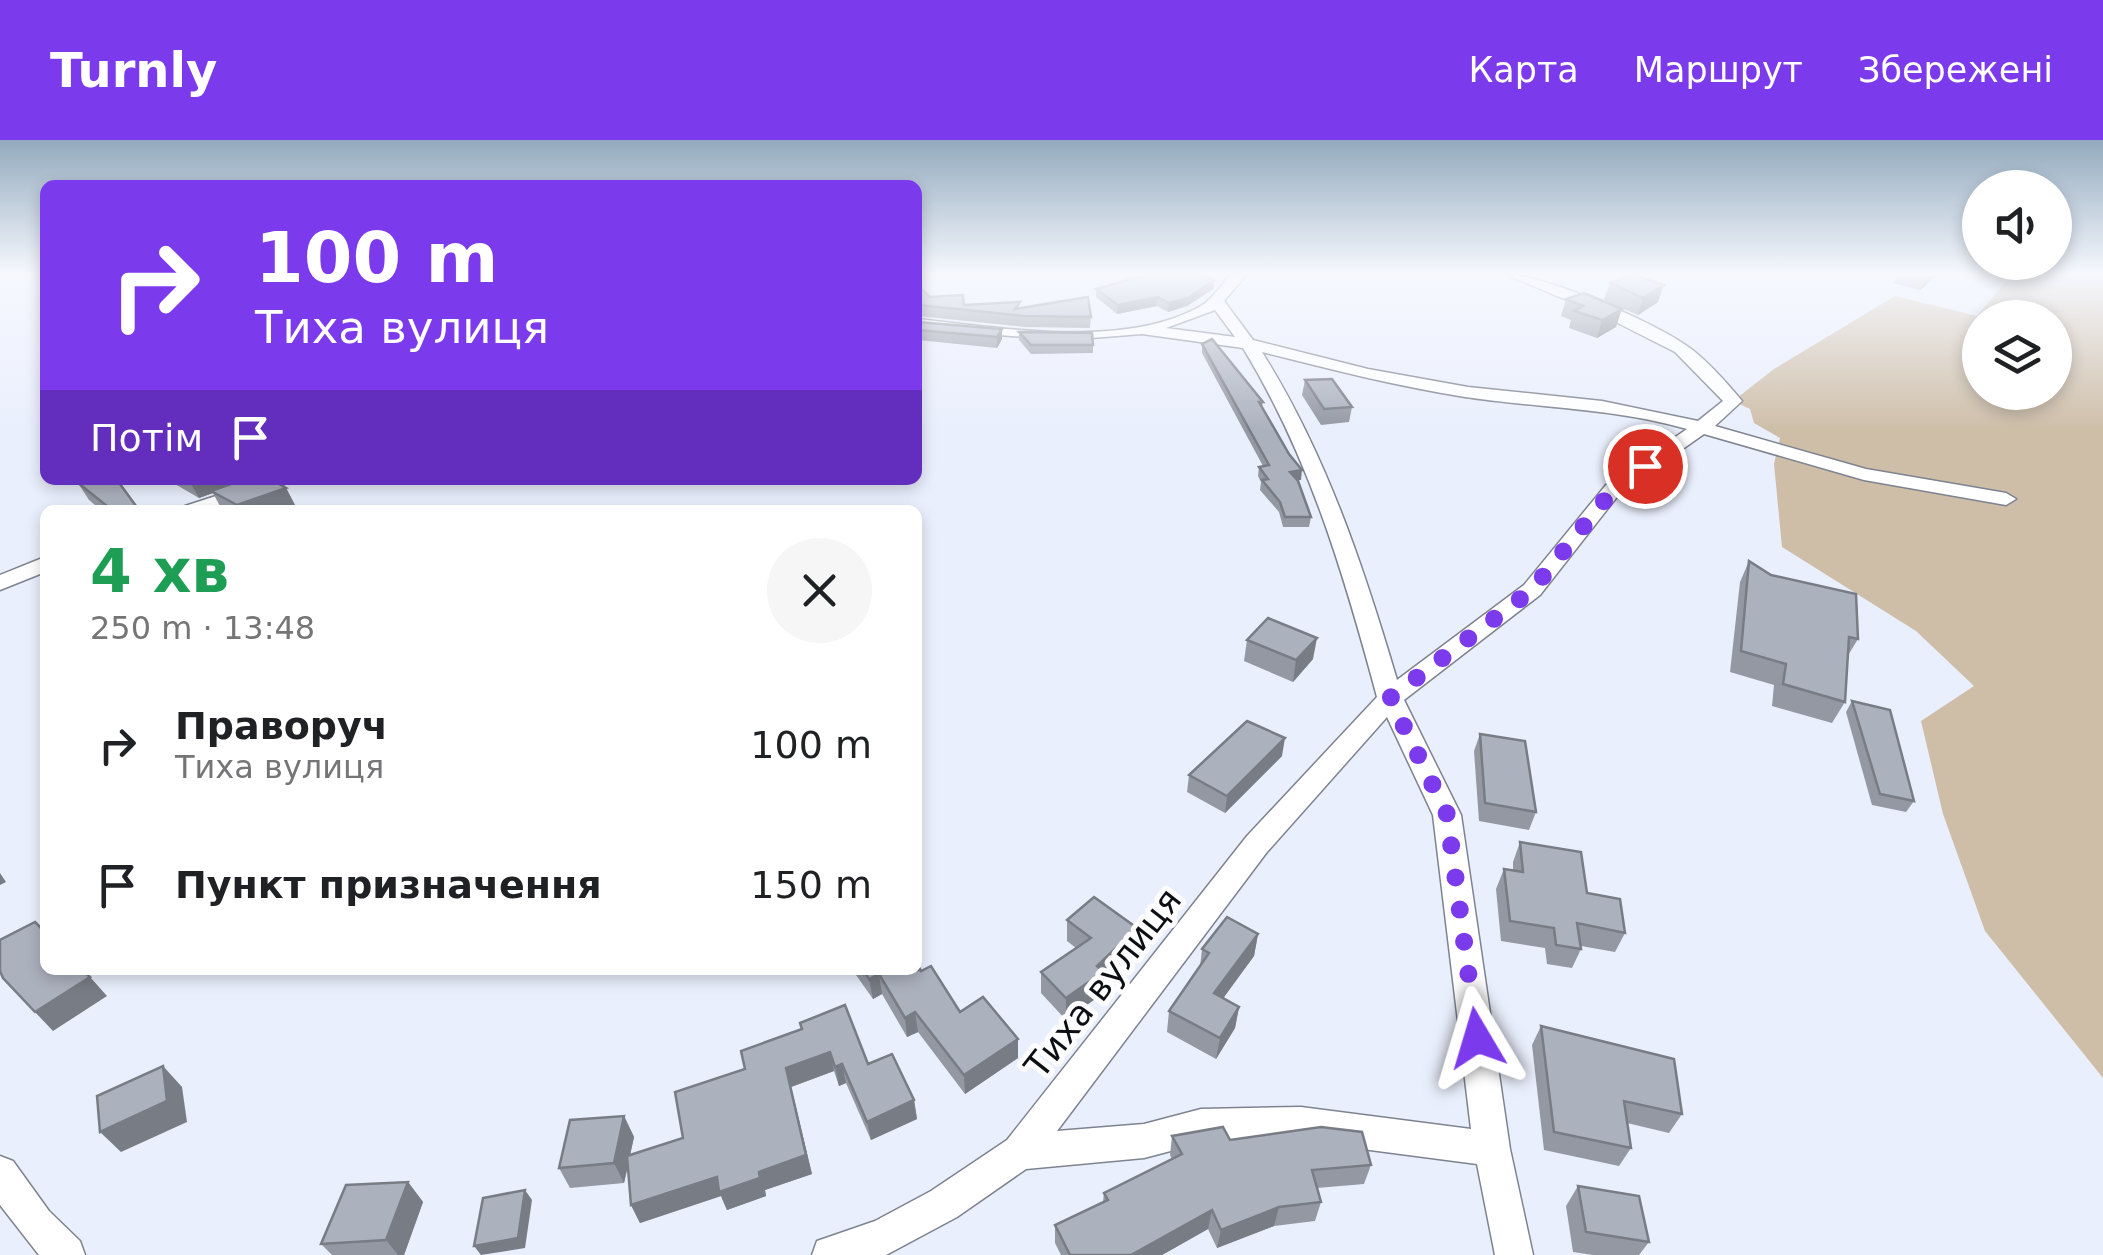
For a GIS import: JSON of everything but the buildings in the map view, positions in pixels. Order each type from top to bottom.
[{"type":"street","points":[[957,327],[1034,333],[1148,332],[1251,344],[1368,374],[1468,392],[1602,406],[1699,426],[1864,474],[2006,499]]},
{"type":"street","points":[[1148,332],[1159,327]]},
{"type":"street","points":[[1237,327],[1251,344],[1320,471],[1390,698],[1447,814],[1492,1149],[1514,1255]]},
{"type":"street","name":"Тиха вулиця","points":[[831,1255],[898,1229],[944,1204],[1020,1152],[1257,844],[1390,698],[1532,590],[1613,490],[1722,413],[1732,401],[1681,349],[1636,327]]},
{"type":"street","points":[[208,505],[270,485]]},
{"type":"street","points":[[0,582],[40,566]]},
{"type":"street","points":[[1020,1152],[1144,1142],[1201,1126],[1301,1124],[1492,1149]]},
{"type":"street","points":[[0,1174],[36,1224],[66,1255]]},
{"type":"shaded area","points":[[1844,327],[1962,327],[1962,410],[2072,410],[2072,327],[2103,327],[2103,1078],[1985,931],[1943,814],[1921,721],[1974,686],[1916,631],[1782,547],[1774,464],[1780,438],[1754,423],[1750,409],[1733,401],[1774,369]]},
{"type":"route","points":[[1477,1038],[1447,814],[1390,698],[1532,590],[1613,490],[1645,466]]}]
